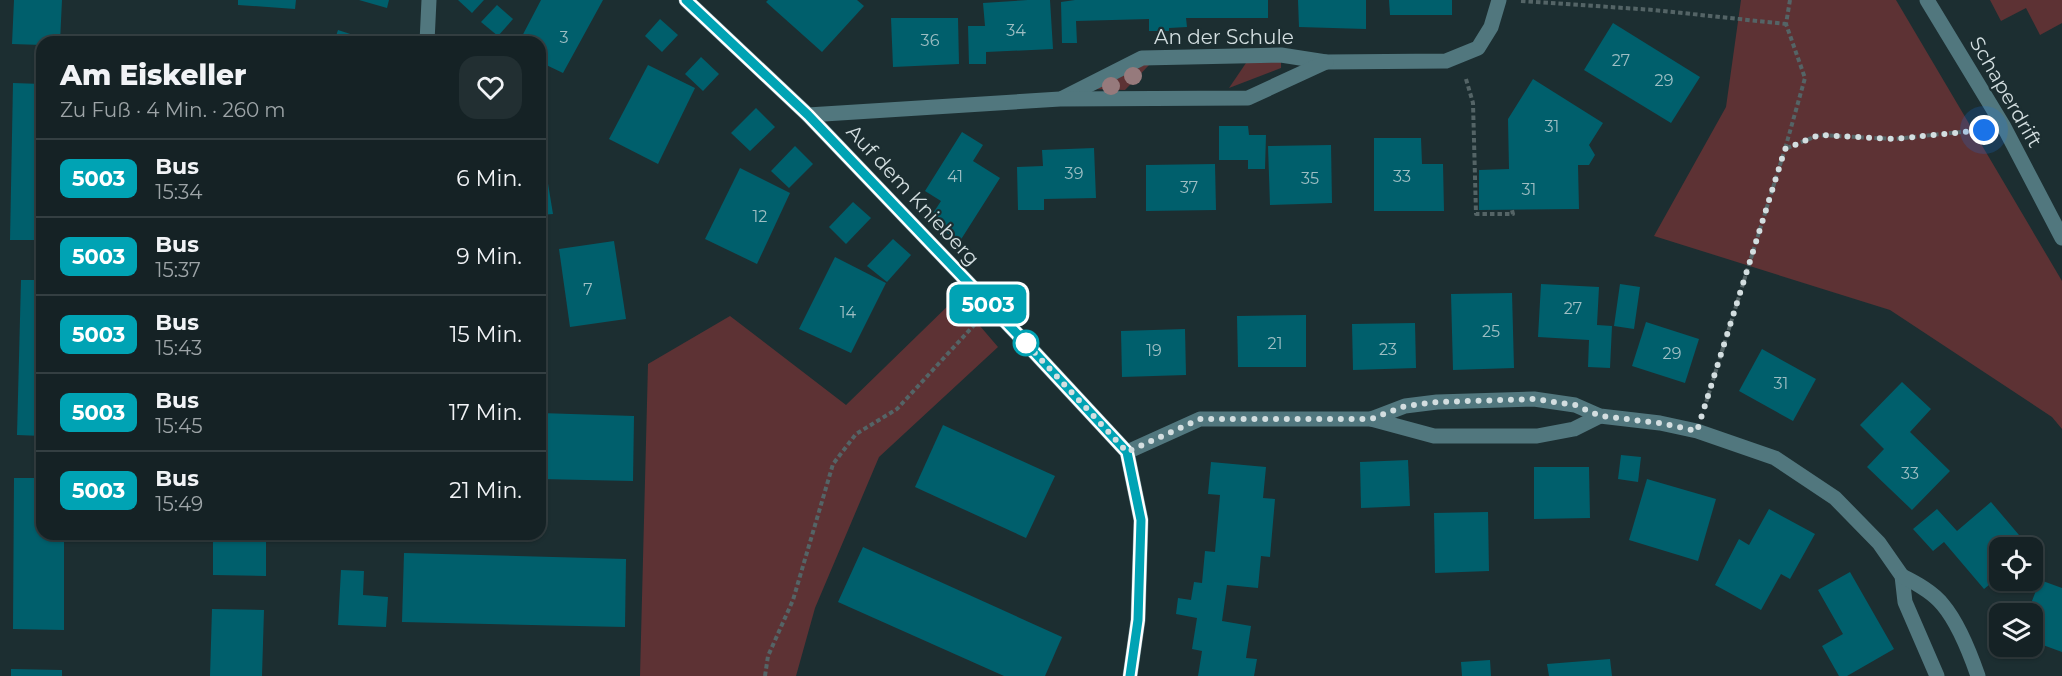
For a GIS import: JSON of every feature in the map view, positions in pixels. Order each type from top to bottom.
[{"type":"street","points":[[427,36],[429,0]]},
{"type":"street","name":"Auf dem Knieberg","points":[[686,0],[808,115],[1127,452]]},
{"type":"street","name":"An der Schule","points":[[1060,99],[1142,58],[1281,55],[1326,62],[1446,61],[1478,48],[1491,27],[1499,0]]},
{"type":"street","name":"Schaperdrift","points":[[1927,0],[2004,127],[2062,238]]},
{"type":"street","name":"An der Schule","points":[[808,115],[1060,99],[1248,98],[1326,62]]},
{"type":"street","points":[[1371,419],[1416,404],[1534,399],[1575,405],[1600,416],[1660,423],[1697,431],[1775,459],[1835,498],[1879,543],[1902,576],[1905,602],[1938,676]]},
{"type":"street","points":[[1130,676],[1138,620],[1141,520],[1127,452],[1200,419],[1371,419],[1434,436],[1537,436],[1574,429],[1600,416]]},
{"type":"street","points":[[1902,576],[1922,586],[1943,605],[1967,645],[1978,676]]},
{"type":"path","points":[[1697,431],[1785,149],[1804,78],[1786,24],[1790,0]]},
{"type":"path","points":[[1517,1],[1654,10],[1786,24]]},
{"type":"path","points":[[1459,56],[1473,103],[1476,214],[1513,214],[1512,210]]},
{"type":"path","points":[[1785,149],[1819,135],[1894,139],[2004,127]]},
{"type":"path","points":[[765,676],[768,656],[793,600],[833,464],[856,434],[897,409],[978,321],[989,305]]},
{"type":"shaded area","points":[[1741,0],[1896,0],[2062,281],[2062,429],[2052,417],[1890,310],[1654,236],[1726,107]]},
{"type":"shaded area","points":[[1990,0],[2062,0],[2062,23],[2040,35],[2026,8],[2001,21]]},
{"type":"shaded area","points":[[1281,62],[1281,68],[1229,88],[1246,63]]},
{"type":"shaded area","points":[[1150,64],[1125,90],[1093,89],[1142,65]]},
{"type":"shaded area","points":[[956,298],[998,347],[879,457],[815,608],[796,676],[640,676],[648,364],[730,316],[846,405]]},
{"type":"building","points":[[14,0],[62,0],[60,36],[36,36],[36,45],[12,44]]},
{"type":"building","points":[[238,0],[296,0],[295,9],[238,5]]},
{"type":"building","points":[[359,0],[389,0],[387,8]]},
{"type":"building","points":[[458,0],[484,0],[472,13]]},
{"type":"building","points":[[541,0],[603,0],[563,73],[546,65],[546,36],[522,36]]},
{"type":"building","points":[[768,0],[857,0],[864,6],[822,52],[766,2]]},
{"type":"building","points":[[1050,0],[1053,49],[986,52],[986,64],[969,64],[968,26],[985,26],[983,3]]},
{"type":"building","points":[[1075,0],[1268,0],[1268,18],[1186,18],[1187,27],[1169,28],[1169,31],[1149,31],[1149,19],[1076,21],[1077,43],[1062,43],[1061,2]]},
{"type":"building","points":[[1298,0],[1366,0],[1366,29],[1299,27]]},
{"type":"building","points":[[1389,0],[1452,0],[1452,15],[1390,15]]},
{"type":"building","points":[[497,5],[513,19],[498,36],[481,22]]},
{"type":"building","points":[[891,18],[958,18],[959,64],[893,67]]},
{"type":"building","points":[[660,19],[678,35],[662,52],[645,36]]},
{"type":"building","points":[[1613,23],[1700,77],[1671,123],[1584,70]]},
{"type":"building","points":[[338,30],[356,36],[336,36]]},
{"type":"building","points":[[701,57],[719,74],[703,91],[685,74]]},
{"type":"building","points":[[648,65],[695,88],[658,164],[609,139]]},
{"type":"building","points":[[1533,79],[1603,123],[1589,145],[1595,155],[1589,165],[1578,165],[1579,209],[1479,210],[1479,170],[1509,169],[1508,119]]},
{"type":"building","points":[[13,83],[36,84],[36,240],[10,240]]},
{"type":"building","points":[[756,108],[775,127],[750,151],[731,133]]},
{"type":"building","points":[[1219,126],[1248,126],[1249,135],[1266,135],[1265,169],[1248,169],[1248,160],[1219,160]]},
{"type":"building","points":[[962,132],[983,145],[973,161],[1000,178],[960,241],[928,221],[941,201],[925,191]]},
{"type":"building","points":[[1374,138],[1421,138],[1422,164],[1443,164],[1444,211],[1374,211]]},
{"type":"building","points":[[1331,145],[1332,203],[1270,205],[1268,146]]},
{"type":"building","points":[[795,146],[813,164],[789,188],[771,171]]},
{"type":"building","points":[[1094,148],[1096,198],[1044,199],[1044,210],[1018,210],[1017,167],[1043,166],[1042,150]]},
{"type":"building","points":[[1215,164],[1216,210],[1146,211],[1146,165]]},
{"type":"building","points":[[740,168],[790,193],[757,264],[705,239]]},
{"type":"building","points":[[546,171],[553,214],[546,215]]},
{"type":"building","points":[[853,202],[871,218],[846,244],[829,227]]},
{"type":"building","points":[[893,239],[911,255],[887,282],[867,266]]},
{"type":"building","points":[[614,241],[626,319],[570,327],[559,249]]},
{"type":"building","points":[[835,257],[886,283],[851,353],[799,329]]},
{"type":"building","points":[[21,280],[36,280],[36,436],[17,435]]},
{"type":"building","points":[[1541,284],[1599,287],[1597,325],[1612,326],[1610,368],[1588,367],[1589,340],[1538,337]]},
{"type":"building","points":[[1620,284],[1640,287],[1634,329],[1614,326]]},
{"type":"building","points":[[1512,293],[1514,368],[1453,370],[1451,294]]},
{"type":"building","points":[[1306,315],[1306,367],[1238,367],[1237,316]]},
{"type":"building","points":[[1646,322],[1699,339],[1685,383],[1632,366]]},
{"type":"building","points":[[1415,323],[1416,368],[1353,370],[1352,324]]},
{"type":"building","points":[[1185,329],[1186,375],[1122,377],[1121,331]]},
{"type":"building","points":[[1762,349],[1816,379],[1793,421],[1739,391]]},
{"type":"building","points":[[1902,382],[1931,409],[1910,432],[1950,471],[1912,510],[1867,467],[1884,449],[1860,425]]},
{"type":"building","points":[[546,413],[634,416],[633,481],[546,479]]},
{"type":"building","points":[[943,425],[1055,476],[1026,538],[915,487]]},
{"type":"building","points":[[1621,455],[1641,457],[1638,482],[1618,479]]},
{"type":"building","points":[[1408,460],[1410,506],[1361,508],[1360,462]]},
{"type":"building","points":[[1211,462],[1266,467],[1263,498],[1275,499],[1270,557],[1261,556],[1258,588],[1227,585],[1222,621],[1251,626],[1246,658],[1257,659],[1254,676],[1198,676],[1202,651],[1192,649],[1197,618],[1176,614],[1178,598],[1191,600],[1194,582],[1202,583],[1205,551],[1215,552],[1220,495],[1208,494]]},
{"type":"building","points":[[1534,467],[1589,467],[1590,518],[1534,519]]},
{"type":"building","points":[[14,478],[36,478],[36,540],[64,540],[64,630],[13,629]]},
{"type":"building","points":[[1647,479],[1716,499],[1698,561],[1629,540]]},
{"type":"building","points":[[1991,502],[2021,537],[1989,537],[1989,585],[1984,589],[1944,542],[1933,551],[1913,529],[1937,509],[1957,531]]},
{"type":"building","points":[[1769,509],[1815,534],[1790,579],[1781,574],[1761,610],[1715,585],[1739,539],[1749,545]]},
{"type":"building","points":[[1488,512],[1489,571],[1435,573],[1434,513]]},
{"type":"building","points":[[213,540],[266,540],[266,576],[213,575]]},
{"type":"building","points":[[863,547],[1062,637],[1045,676],[1004,676],[838,602]]},
{"type":"building","points":[[404,553],[626,559],[625,627],[402,622]]},
{"type":"building","points":[[341,570],[364,571],[363,595],[388,597],[386,627],[338,625]]},
{"type":"building","points":[[1850,572],[1894,649],[1847,676],[1839,676],[1822,646],[1843,634],[1818,590]]},
{"type":"building","points":[[2043,581],[2062,588],[2062,652],[2043,645],[2043,603],[2031,603],[2036,591],[2043,591]]},
{"type":"building","points":[[212,609],[264,610],[262,676],[210,676]]},
{"type":"building","points":[[1610,659],[1612,676],[1549,676],[1547,664]]},
{"type":"building","points":[[1490,660],[1491,676],[1462,676],[1461,662]]},
{"type":"building","points":[[11,669],[62,670],[62,676],[11,676]]},
{"type":"bus line","name":"5003","points":[[686,0],[808,115],[1127,452],[1141,520],[1138,620],[1130,676]]},
{"type":"route","points":[[1026,343],[1023,340],[1127,452],[1200,419],[1371,419],[1405,406],[1437,402],[1534,399],[1575,405],[1600,416],[1660,423],[1697,431],[1785,149],[1819,135],[1894,139],[1984,130]]}]
